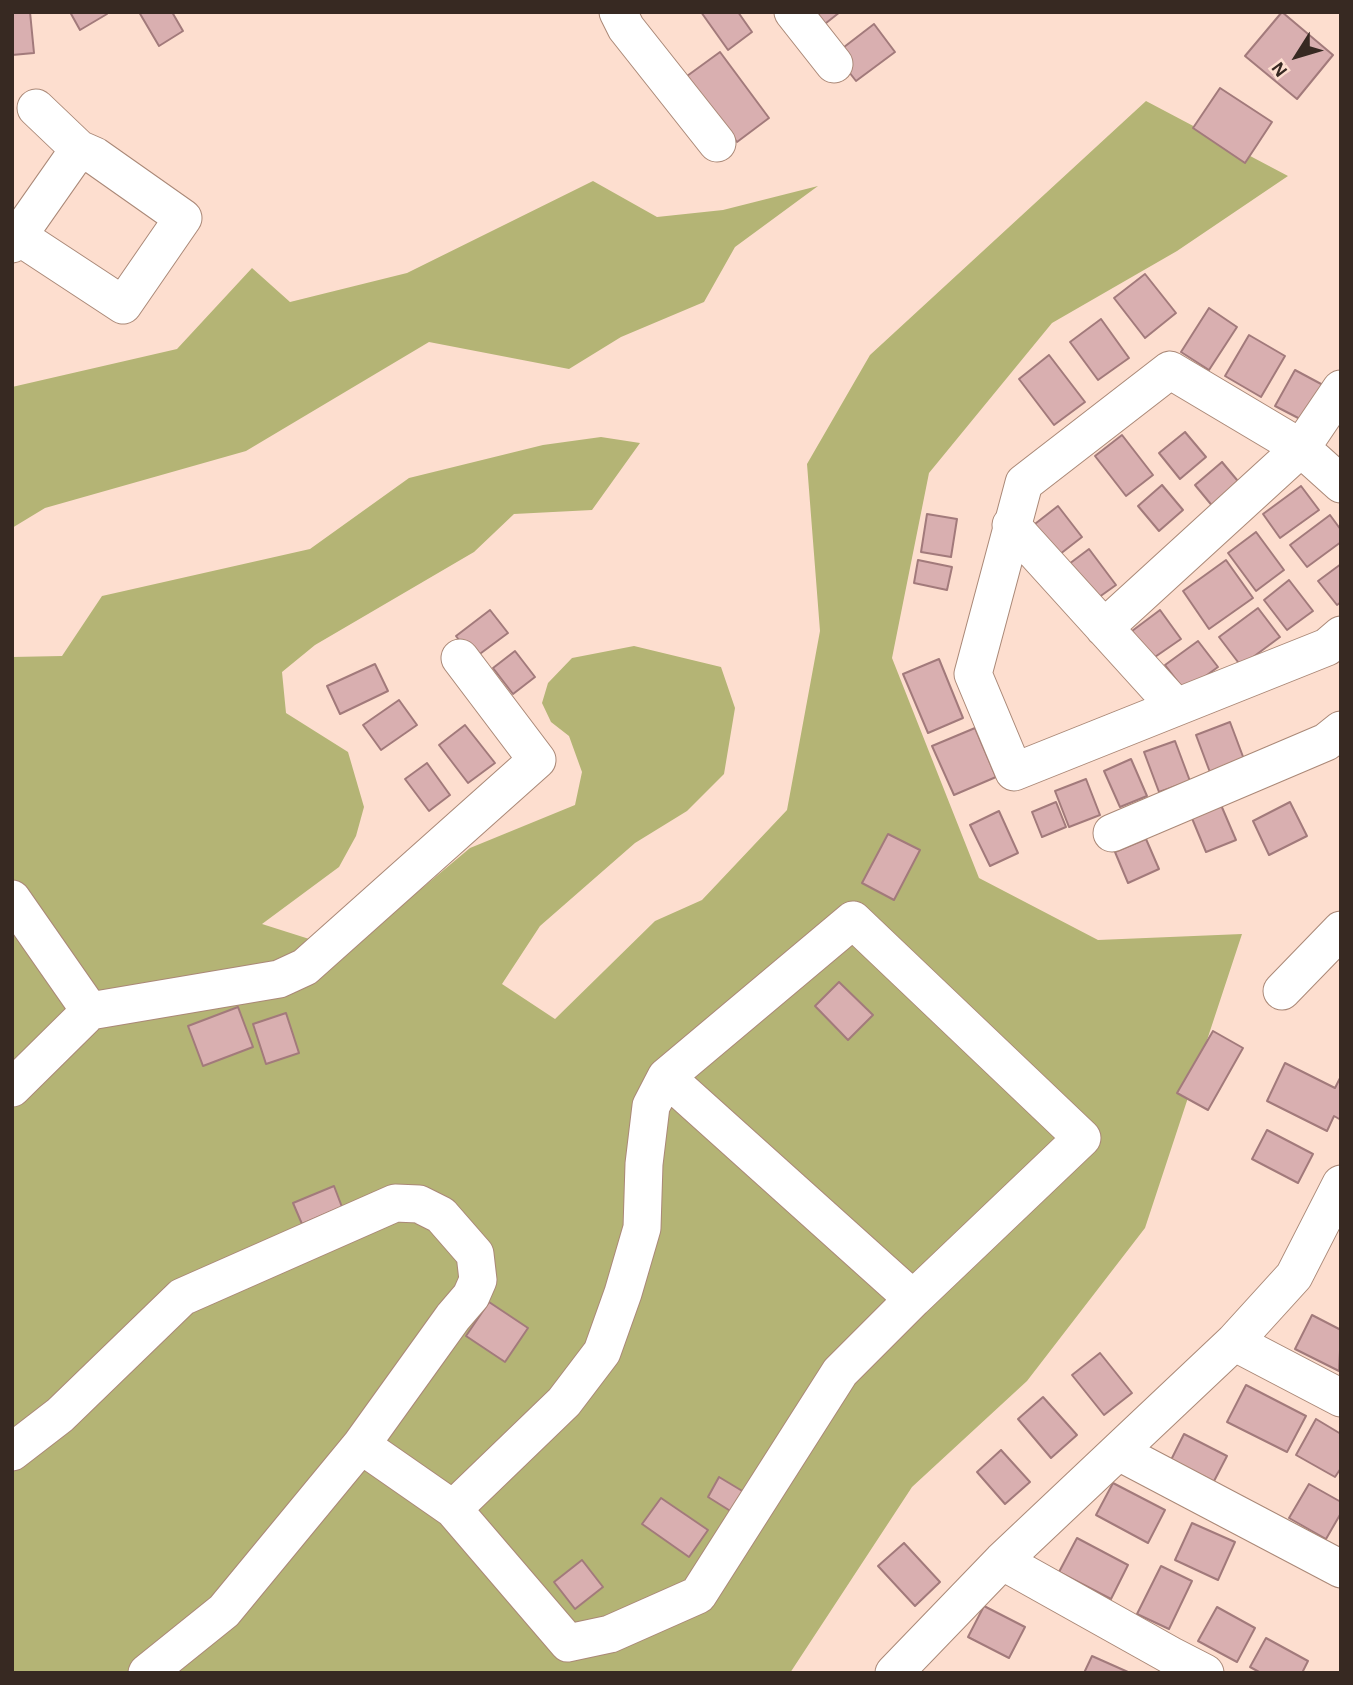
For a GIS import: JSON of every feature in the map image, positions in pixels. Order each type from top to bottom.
[{"type":"street","points":[[793,12],[834,64]]},
{"type":"street","points":[[630,18],[717,143]]},
{"type":"street","points":[[36,108],[79,149],[95,156],[183,218],[123,305],[15,240],[79,149]]},
{"type":"street","points":[[1341,484],[1301,448],[1170,370],[1024,483],[973,674],[1014,772],[1327,647],[1341,635]]},
{"type":"street","points":[[1104,628],[1301,448],[1341,389]]},
{"type":"street","points":[[1011,525],[1176,707]]},
{"type":"street","points":[[12,1088],[90,1011],[279,979],[305,967],[537,760],[460,658]]},
{"type":"street","points":[[1112,834],[1326,742],[1341,730]]},
{"type":"street","points":[[12,899],[90,1011]]},
{"type":"street","points":[[361,1445],[453,1509],[568,1643],[610,1634],[698,1595],[840,1372],[1082,1138],[853,919],[666,1077],[651,1106],[644,1164],[642,1228],[623,1293],[601,1352],[564,1402],[453,1509]]},
{"type":"street","points":[[1282,991],[1341,930]]},
{"type":"street","points":[[666,1077],[913,1299]]},
{"type":"street","points":[[894,1673],[1002,1561],[1234,1342],[1294,1276],[1332,1224],[1341,1184]]},
{"type":"street","points":[[12,1452],[60,1415],[182,1297],[395,1203],[419,1205],[442,1215],[475,1254],[478,1280],[471,1296],[361,1445],[224,1611],[147,1673]]},
{"type":"street","points":[[1234,1342],[1341,1398]]},
{"type":"street","points":[[1119,1452],[1341,1569]]},
{"type":"street","points":[[1002,1561],[1165,1664],[1205,1673]]},
{"type":"shaded area","points":[[1146,101],[1288,176],[1177,251],[1052,323],[929,473],[892,658],[979,878],[1098,940],[1242,934],[1145,1228],[1027,1381],[912,1487],[790,1673],[12,1673],[12,657],[62,656],[102,596],[310,549],[409,478],[543,445],[601,437],[640,443],[592,510],[514,514],[474,552],[315,645],[282,672],[286,713],[348,752],[364,807],[356,836],[339,867],[262,924],[347,951],[470,848],[575,805],[582,772],[569,736],[551,722],[542,703],[548,683],[572,658],[634,646],[721,667],[735,708],[724,774],[687,811],[635,843],[540,926],[502,984],[555,1019],[655,921],[702,900],[787,810],[820,631],[807,464],[870,355]]},
{"type":"shaded area","points":[[593,181],[657,217],[723,210],[818,186],[735,247],[704,302],[621,337],[569,369],[429,342],[246,451],[45,508],[12,528],[12,387],[177,349],[252,268],[290,302],[407,273]]},
{"type":"building","points":[[12,12],[30,12],[34,53],[12,55]]},
{"type":"building","points":[[70,12],[106,12],[107,14],[80,30]]},
{"type":"building","points":[[139,12],[172,12],[183,31],[159,46]]},
{"type":"building","points":[[701,12],[738,12],[752,32],[728,50]]},
{"type":"building","points":[[809,12],[840,12],[821,27]]},
{"type":"building","points":[[1282,12],[1333,55],[1297,99],[1245,56]]},
{"type":"building","points":[[874,24],[895,52],[856,81],[835,54]]},
{"type":"building","points":[[720,52],[769,118],[737,142],[687,76]]},
{"type":"building","points":[[1220,88],[1272,122],[1245,163],[1193,128]]},
{"type":"building","points":[[1145,274],[1176,313],[1145,338],[1114,298]]},
{"type":"building","points":[[1209,308],[1237,327],[1209,370],[1181,352]]},
{"type":"building","points":[[1101,319],[1129,358],[1098,380],[1070,342]]},
{"type":"building","points":[[1249,335],[1285,356],[1261,397],[1225,376]]},
{"type":"building","points":[[1049,355],[1085,402],[1054,425],[1019,379]]},
{"type":"building","points":[[1295,370],[1323,385],[1304,421],[1275,406]]},
{"type":"building","points":[[1185,432],[1206,457],[1180,479],[1159,453]]},
{"type":"building","points":[[1122,435],[1153,475],[1126,496],[1095,456]]},
{"type":"building","points":[[1222,462],[1242,486],[1214,508],[1195,485]]},
{"type":"building","points":[[1162,485],[1183,510],[1159,531],[1138,506]]},
{"type":"building","points":[[1301,486],[1319,510],[1280,538],[1263,514]]},
{"type":"building","points":[[1058,506],[1082,537],[1055,558],[1031,527]]},
{"type":"building","points":[[927,514],[957,519],[951,557],[921,552]]},
{"type":"building","points":[[1330,515],[1341,530],[1341,542],[1307,567],[1290,545]]},
{"type":"building","points":[[1256,532],[1284,570],[1256,591],[1228,553]]},
{"type":"building","points":[[1089,549],[1116,585],[1095,600],[1069,564]]},
{"type":"building","points":[[918,560],[952,567],[947,590],[914,583]]},
{"type":"building","points":[[1226,560],[1253,598],[1209,629],[1183,591]]},
{"type":"building","points":[[1341,564],[1341,602],[1337,605],[1318,581]]},
{"type":"building","points":[[1289,580],[1313,611],[1287,630],[1264,600]]},
{"type":"building","points":[[1258,608],[1280,637],[1241,666],[1219,637]]},
{"type":"building","points":[[490,610],[508,633],[473,659],[456,636]]},
{"type":"building","points":[[1160,610],[1181,639],[1152,659],[1132,631]]},
{"type":"building","points":[[1198,641],[1218,667],[1185,691],[1165,665]]},
{"type":"building","points":[[515,651],[535,677],[513,694],[493,668]]},
{"type":"building","points":[[939,659],[963,718],[928,733],[903,674]]},
{"type":"building","points":[[375,664],[388,691],[340,714],[327,686]]},
{"type":"building","points":[[399,700],[417,725],[381,750],[363,725]]},
{"type":"building","points":[[1230,722],[1245,762],[1211,775],[1196,735]]},
{"type":"building","points":[[465,725],[495,763],[468,783],[439,745]]},
{"type":"building","points":[[975,728],[996,777],[954,795],[932,746]]},
{"type":"building","points":[[1175,741],[1190,781],[1159,792],[1144,752]]},
{"type":"building","points":[[1131,759],[1147,796],[1120,807],[1104,771]]},
{"type":"building","points":[[427,763],[450,795],[429,811],[405,779]]},
{"type":"building","points":[[1086,779],[1100,815],[1069,827],[1055,791]]},
{"type":"building","points":[[1056,802],[1066,827],[1042,837],[1032,812]]},
{"type":"building","points":[[1290,802],[1307,836],[1269,855],[1253,821]]},
{"type":"building","points":[[1221,805],[1236,840],[1206,852],[1191,816]]},
{"type":"building","points":[[999,811],[1018,853],[990,866],[970,825]]},
{"type":"building","points":[[888,834],[920,850],[894,900],[862,883]]},
{"type":"building","points":[[1146,839],[1159,869],[1128,883],[1115,852]]},
{"type":"building","points":[[839,982],[873,1015],[848,1040],[815,1006]]},
{"type":"building","points":[[238,1007],[253,1047],[203,1066],[188,1026]]},
{"type":"building","points":[[286,1013],[299,1053],[266,1064],[253,1024]]},
{"type":"building","points":[[1213,1031],[1243,1048],[1208,1110],[1177,1093]]},
{"type":"building","points":[[1285,1063],[1335,1088],[1341,1076],[1341,1120],[1334,1116],[1327,1131],[1267,1101]]},
{"type":"building","points":[[1267,1130],[1313,1154],[1298,1183],[1252,1159]]},
{"type":"building","points":[[334,1186],[342,1207],[302,1224],[293,1203]]},
{"type":"building","points":[[489,1302],[528,1328],[505,1362],[466,1336]]},
{"type":"building","points":[[1312,1315],[1341,1330],[1339,1371],[1295,1349]]},
{"type":"building","points":[[1100,1353],[1132,1393],[1104,1415],[1072,1375]]},
{"type":"building","points":[[1246,1385],[1306,1416],[1287,1452],[1227,1422]]},
{"type":"building","points":[[1043,1397],[1077,1435],[1051,1458],[1018,1419]]},
{"type":"building","points":[[1316,1419],[1341,1434],[1341,1468],[1335,1477],[1296,1455]]},
{"type":"building","points":[[1184,1434],[1227,1456],[1212,1485],[1169,1464]]},
{"type":"building","points":[[1001,1450],[1030,1482],[1005,1504],[977,1472]]},
{"type":"building","points":[[719,1477],[744,1492],[732,1512],[708,1497]]},
{"type":"building","points":[[1113,1483],[1165,1510],[1148,1543],[1096,1515]]},
{"type":"building","points":[[1309,1484],[1341,1502],[1341,1513],[1326,1539],[1289,1518]]},
{"type":"building","points":[[661,1498],[708,1530],[689,1557],[642,1524]]},
{"type":"building","points":[[1192,1523],[1235,1542],[1218,1580],[1175,1560]]},
{"type":"building","points":[[1077,1538],[1128,1565],[1111,1599],[1059,1572]]},
{"type":"building","points":[[904,1543],[940,1582],[915,1606],[878,1566]]},
{"type":"building","points":[[582,1560],[603,1587],[575,1609],[554,1582]]},
{"type":"building","points":[[1161,1566],[1192,1581],[1169,1629],[1137,1614]]},
{"type":"building","points":[[984,1606],[1025,1627],[1009,1658],[968,1637]]},
{"type":"building","points":[[1217,1607],[1255,1628],[1237,1662],[1198,1641]]},
{"type":"building","points":[[1266,1638],[1308,1661],[1302,1673],[1261,1673],[1250,1667]]},
{"type":"building","points":[[1092,1656],[1128,1672],[1128,1673],[1084,1673]]}]
